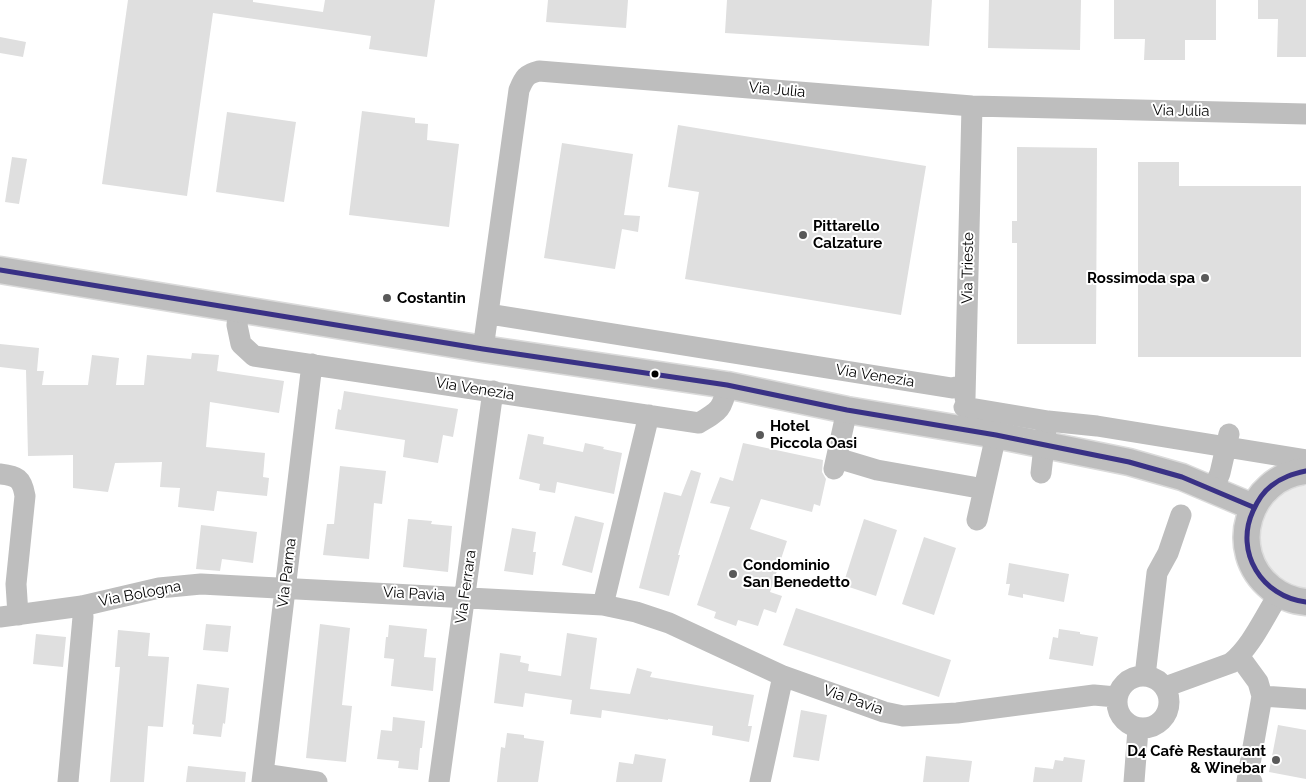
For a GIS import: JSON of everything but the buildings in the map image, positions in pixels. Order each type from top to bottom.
[{"type":"main road","points":[[0,270],[483,349],[727,386],[846,410],[963,418],[996,434],[1047,426],[1129,462],[1182,477],[1253,507]]},
{"type":"main road","points":[[1306,472],[1288,476],[1274,483],[1262,494],[1253,507],[1246,526],[1246,546],[1252,565],[1263,582],[1279,594],[1306,602]]},
{"type":"street","name":"Via Julia","points":[[483,349],[519,90],[522,82],[530,73],[539,71],[972,106],[1306,114]]},
{"type":"street","name":"Via Trieste","points":[[963,418],[972,106]]},
{"type":"street","name":"Via Venezia","points":[[239,310],[237,325],[240,344],[254,356],[699,423],[713,415],[722,405],[727,386]]},
{"type":"street","name":"Via Venezia","points":[[489,314],[952,388],[965,385]]},
{"type":"street","name":"Via Parma","points":[[263,778],[312,364]]},
{"type":"street","name":"Via Ferrara","points":[[439,782],[493,391]]},
{"type":"street","points":[[846,410],[835,463],[973,487]]},
{"type":"street","points":[[603,605],[649,415]]},
{"type":"street","points":[[963,418],[1047,426],[1097,426],[1228,440],[1306,460]]},
{"type":"street","points":[[1040,473],[1047,426]]},
{"type":"street","points":[[977,520],[996,434]]},
{"type":"street","points":[[1213,490],[1220,472],[1228,440]]},
{"type":"street","points":[[0,474],[12,475],[19,479],[25,496],[16,584],[9,616],[82,606]]},
{"type":"street","points":[[1145,676],[1156,573],[1168,552],[1181,515]]},
{"type":"street","name":"Via Bologna","points":[[68,782],[83,617],[82,606],[159,588],[183,585],[201,584],[285,588]]},
{"type":"street","name":"Via Pavia","points":[[285,588],[603,605],[636,612],[669,623],[783,676],[884,712],[903,716],[957,713],[1094,695],[1116,697]]},
{"type":"street","points":[[1165,687],[1231,663],[1250,641],[1279,594]]},
{"type":"street","points":[[1239,656],[1258,682],[1262,696],[1247,781],[1252,782]]},
{"type":"street","points":[[760,782],[783,676]]},
{"type":"street","points":[[1145,676],[1154,678],[1165,687],[1169,704],[1167,713],[1156,726],[1138,729],[1123,721],[1118,714],[1116,697],[1124,683],[1131,678],[1145,676]]},
{"type":"street","points":[[1262,696],[1306,699]]},
{"type":"street","points":[[1134,782],[1138,729]]},
{"type":"street","points":[[263,778],[317,782]]},
{"type":"shaded area","points":[[1300,486],[1306,486],[1306,589],[1292,586],[1280,579],[1270,569],[1260,544],[1260,530],[1263,517],[1271,504],[1284,493]]},
{"type":"transit line","points":[[0,270],[483,349],[727,385],[847,410],[996,435],[1129,462],[1182,477],[1253,507]]},
{"type":"transit line","points":[[1306,471],[1279,480],[1263,494],[1253,511],[1248,526],[1247,542],[1256,570],[1265,582],[1276,591],[1290,598],[1306,602]]},
{"type":"place","name":"Pittarello Calzature","points":[[803,235]]},
{"type":"place","name":"Rossimoda spa","points":[[1205,278]]},
{"type":"place","name":"Costantin","points":[[387,298]]},
{"type":"place","name":"Hotel Piccola Oasi","points":[[760,435]]},
{"type":"place","name":"Condominio San Benedetto","points":[[733,574]]},
{"type":"place","name":"D4 Cafè Restaurant & Winebar","points":[[1276,760]]}]
